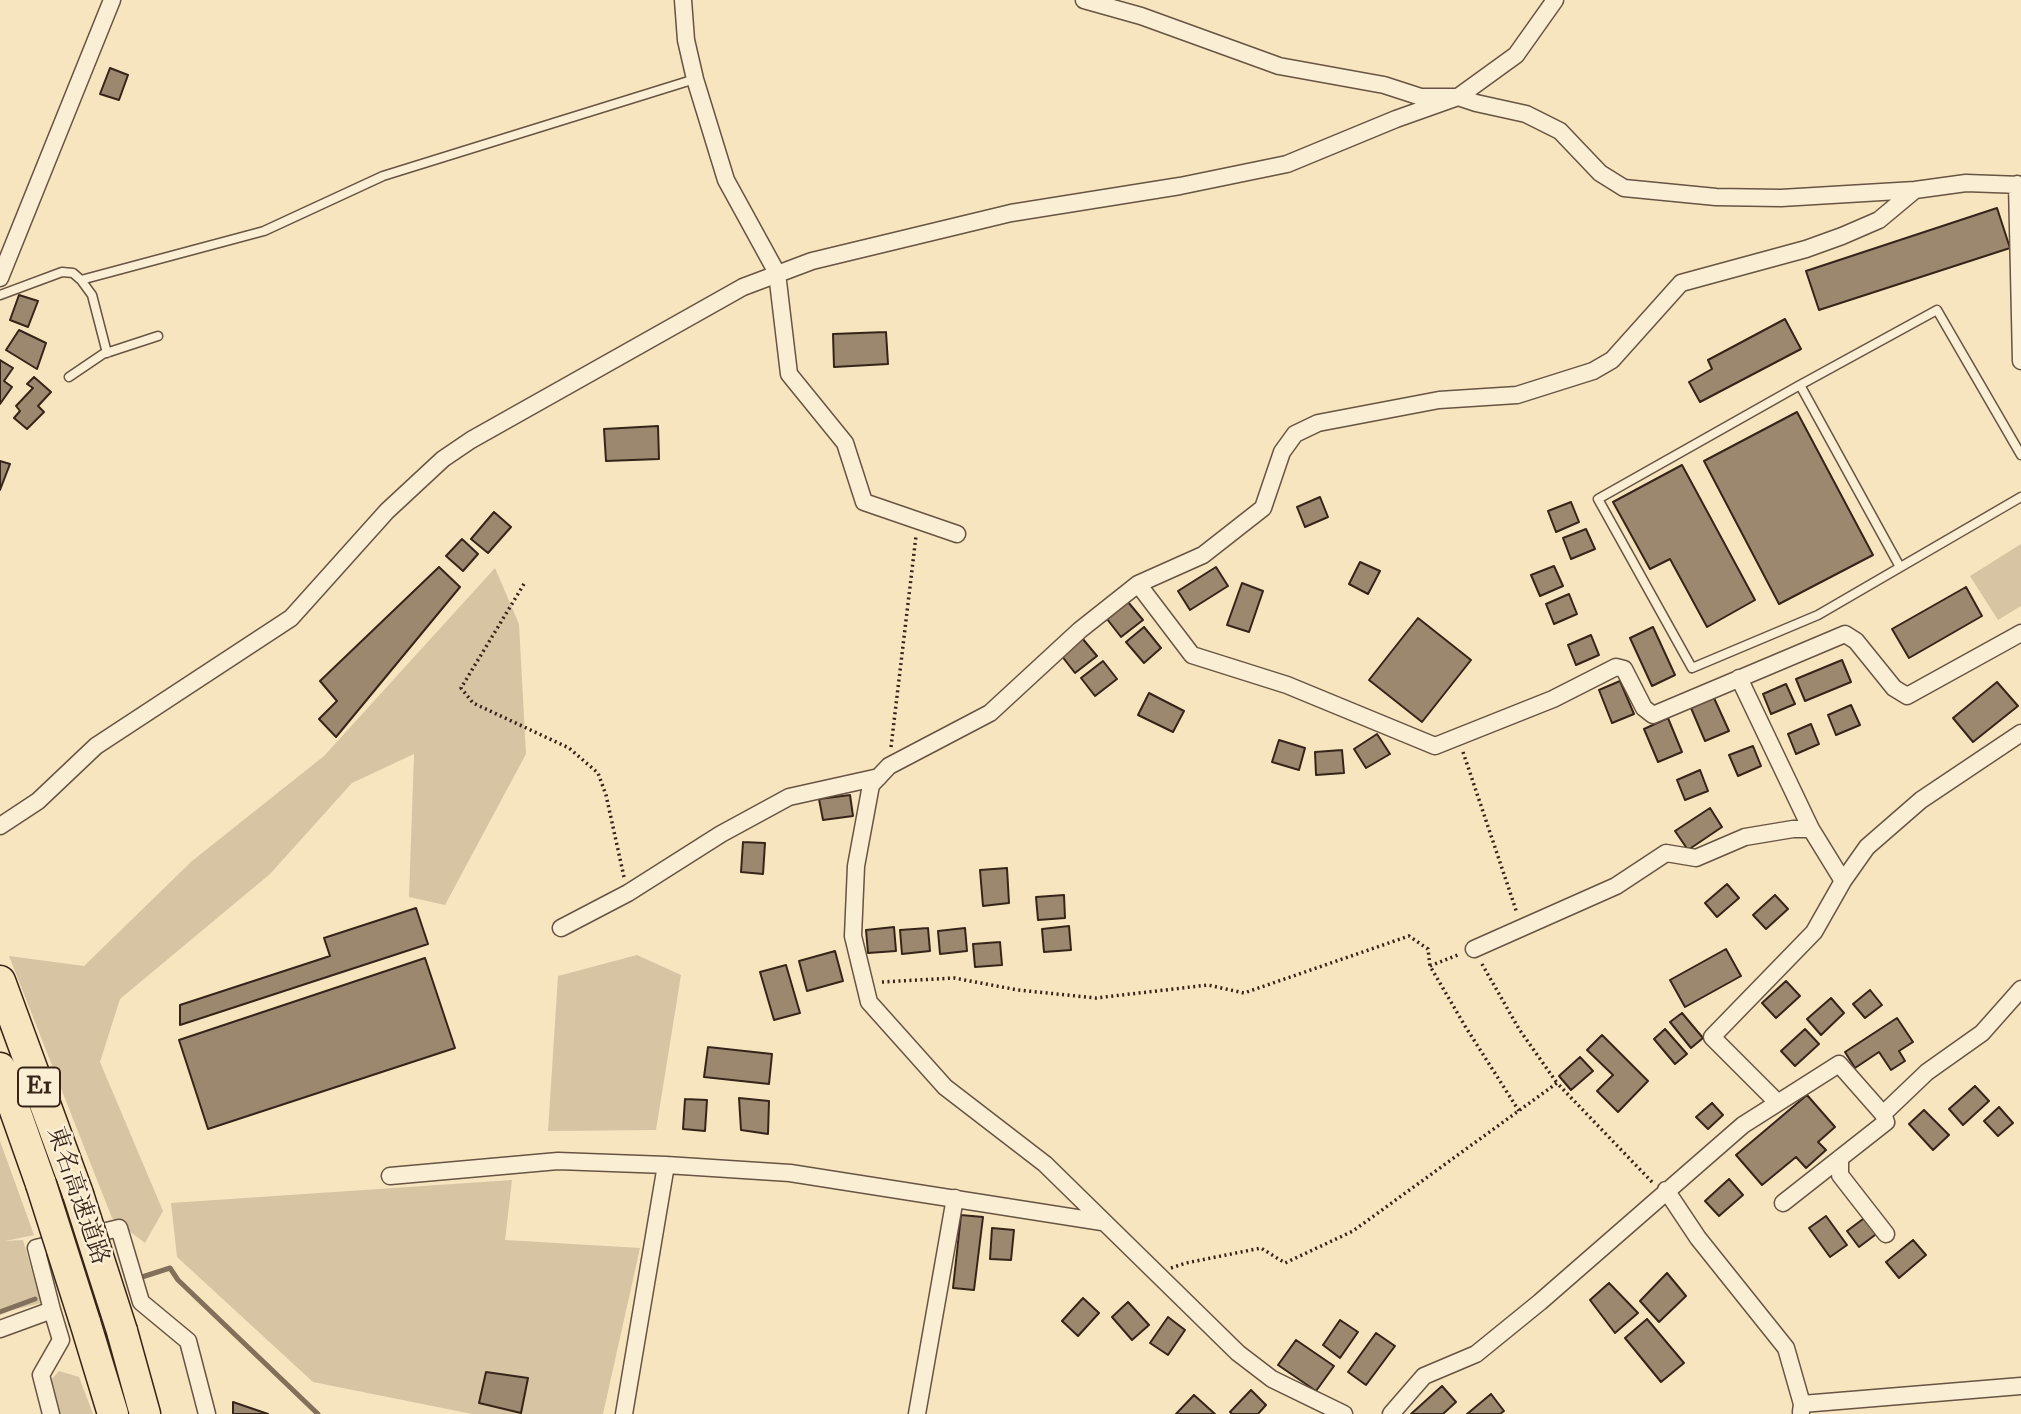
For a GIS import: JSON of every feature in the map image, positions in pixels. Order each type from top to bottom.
[{"type":"highway","name":"東名高速道路","points":[[0,981],[78,1194],[122,1331],[145,1414]]},
{"type":"highway","name":"東名高速道路","points":[[0,1068],[41,1184],[113,1414]]},
{"type":"street","points":[[0,278],[112,0]]},
{"type":"street","points":[[683,0],[686,40],[695,79],[726,180],[777,273],[789,374],[845,443],[864,502],[957,534]]},
{"type":"street","points":[[1084,0],[1141,16],[1279,66],[1384,85],[1421,97],[1458,97],[1526,114],[1560,131],[1600,173],[1624,188],[1716,197],[1781,198],[1915,190],[1966,183],[2019,185],[2021,361]]},
{"type":"street","points":[[2,825],[38,802],[96,746],[291,618],[387,511],[443,459],[471,440],[743,287],[812,261],[1011,212],[1180,186],[1287,164],[1396,119],[1458,97],[1516,55],[1555,0]]},
{"type":"street","points":[[561,928],[628,893],[721,834],[789,797],[884,772],[990,713],[1080,630],[1138,584],[1203,555],[1263,508],[1282,452],[1295,434],[1318,423],[1439,400],[1517,395],[1593,371],[1612,359],[1681,283],[1806,249],[1842,236],[1879,220],[1915,190]]},
{"type":"street","points":[[1138,584],[1192,655],[1287,685],[1434,746],[1553,699],[1616,667],[1625,669],[1644,708],[1653,715],[1845,634],[1856,642],[1894,688],[1907,696],[2021,633]]},
{"type":"street","points":[[1739,678],[1811,829],[1843,881]]},
{"type":"street","points":[[1777,1102],[1712,1037],[1814,932],[1843,881],[1867,847],[1921,800],[2021,733]]},
{"type":"street","points":[[884,772],[872,785],[856,866],[853,936],[869,1002],[945,1087],[1045,1164],[1238,1353],[1272,1379],[1333,1412]]},
{"type":"street","points":[[1474,948],[1616,886],[1666,853],[1696,858],[1745,837],[1793,829],[1811,829]]},
{"type":"street","points":[[1883,1114],[1927,1072],[1982,1033],[2021,989]]},
{"type":"street","points":[[1391,1414],[1424,1376],[1476,1354],[1540,1302],[1743,1125],[1839,1065],[1883,1114],[1886,1122],[1783,1203]]},
{"type":"street","points":[[1840,1158],[1840,1175],[1886,1234]]},
{"type":"street","points":[[390,1176],[558,1161],[790,1172],[1102,1222]]},
{"type":"street","points":[[624,1414],[666,1165]]},
{"type":"street","points":[[1665,1192],[1698,1238],[1786,1348],[1801,1409],[2021,1386]]},
{"type":"street","points":[[918,1414],[955,1198]]},
{"type":"street","points":[[51,1414],[41,1375],[61,1340],[36,1248],[119,1228],[141,1303],[188,1341],[207,1414]]},
{"type":"street","points":[[0,1329],[52,1310]]},
{"type":"lane","points":[[81,280],[264,231],[383,176],[695,79]]},
{"type":"lane","points":[[0,295],[62,272],[73,273],[92,295],[107,353]]},
{"type":"lane","points":[[2021,455],[1937,310],[1598,499],[1692,668],[1818,615],[2021,497]]},
{"type":"lane","points":[[68,377],[107,353],[158,335]]},
{"type":"lane","points":[[1800,385],[1900,567]]},
{"type":"path","points":[[884,772],[918,520]]},
{"type":"path","points":[[524,584],[461,688],[473,703],[569,748],[598,773],[606,795],[628,893]]},
{"type":"path","points":[[1458,736],[1522,928]]},
{"type":"path","points":[[865,984],[954,978],[1096,998],[1208,985],[1244,993],[1409,936],[1428,949],[1430,966],[1519,1111]]},
{"type":"path","points":[[1430,966],[1474,948],[1519,1028],[1557,1083],[1665,1192]]},
{"type":"path","points":[[1156,1273],[1186,1263],[1261,1248],[1284,1263],[1353,1231],[1557,1083]]},
{"type":"shaded area","points":[[2021,544],[2021,606],[1998,620],[1970,576]]},
{"type":"shaded area","points":[[495,568],[519,624],[526,754],[445,905],[409,897],[414,754],[352,783],[270,874],[120,999],[100,1062],[163,1211],[145,1243],[112,1218],[9,956],[84,966],[192,861],[324,756]]},
{"type":"shaded area","points":[[637,955],[681,975],[656,1130],[548,1131],[558,976]]},
{"type":"shaded area","points":[[0,1141],[34,1235],[5,1241],[23,1240],[41,1303],[0,1313]]},
{"type":"shaded area","points":[[512,1180],[505,1240],[640,1248],[603,1414],[472,1414],[313,1382],[177,1257],[171,1203]]},
{"type":"shaded area","points":[[59,1371],[79,1377],[93,1414],[56,1414],[48,1383]]},
{"type":"building","points":[[110,68],[128,75],[119,100],[100,94]]},
{"type":"building","points":[[1997,208],[2010,248],[1819,310],[1806,271]]},
{"type":"building","points":[[19,295],[38,301],[28,327],[10,320]]},
{"type":"building","points":[[1785,319],[1801,349],[1700,402],[1689,382],[1712,369],[1708,360]]},
{"type":"building","points":[[19,330],[46,343],[37,369],[6,350]]},
{"type":"building","points":[[886,332],[888,364],[834,367],[833,334]]},
{"type":"building","points":[[0,360],[13,368],[4,381],[12,387],[0,404]]},
{"type":"building","points":[[34,377],[51,392],[38,406],[44,412],[27,429],[14,418],[20,411],[16,406],[33,388],[27,384]]},
{"type":"building","points":[[1797,412],[1873,555],[1779,604],[1704,461]]},
{"type":"building","points":[[658,426],[659,459],[606,461],[604,429]]},
{"type":"building","points":[[0,461],[10,464],[0,490]]},
{"type":"building","points":[[1682,465],[1755,600],[1707,627],[1670,559],[1650,569],[1613,502]]},
{"type":"building","points":[[1320,497],[1328,517],[1305,527],[1297,507]]},
{"type":"building","points":[[1571,502],[1579,522],[1556,532],[1548,511]]},
{"type":"building","points":[[494,512],[511,527],[488,553],[471,539]]},
{"type":"building","points":[[1586,529],[1595,549],[1571,559],[1563,538]]},
{"type":"building","points":[[462,539],[478,554],[463,571],[446,556]]},
{"type":"building","points":[[1360,562],[1380,571],[1368,594],[1349,584]]},
{"type":"building","points":[[1554,566],[1563,586],[1540,596],[1531,575]]},
{"type":"building","points":[[439,567],[460,587],[336,737],[319,719],[337,701],[320,681]]},
{"type":"building","points":[[1216,567],[1228,586],[1190,610],[1178,591]]},
{"type":"building","points":[[1242,583],[1263,591],[1249,632],[1227,625]]},
{"type":"building","points":[[1966,587],[1982,616],[1909,658],[1892,629]]},
{"type":"building","points":[[1569,594],[1577,614],[1554,624],[1546,604]]},
{"type":"building","points":[[1128,602],[1143,620],[1121,637],[1107,619]]},
{"type":"building","points":[[1418,618],[1471,660],[1422,722],[1369,680]]},
{"type":"building","points":[[1144,627],[1161,648],[1144,663],[1126,642]]},
{"type":"building","points":[[1653,627],[1675,675],[1652,686],[1630,638]]},
{"type":"building","points":[[1591,635],[1599,655],[1576,665],[1568,645]]},
{"type":"building","points":[[1082,638],[1097,656],[1075,673],[1061,655]]},
{"type":"building","points":[[1842,660],[1851,682],[1805,701],[1796,679]]},
{"type":"building","points":[[1103,661],[1117,679],[1095,696],[1081,678]]},
{"type":"building","points":[[1620,681],[1634,714],[1612,723],[1599,690]]},
{"type":"building","points":[[1997,682],[2018,706],[1973,742],[1953,718]]},
{"type":"building","points":[[1786,684],[1795,704],[1771,714],[1763,694]]},
{"type":"building","points":[[1149,693],[1184,711],[1173,732],[1138,715]]},
{"type":"building","points":[[1714,698],[1729,731],[1705,741],[1691,708]]},
{"type":"building","points":[[1851,705],[1860,725],[1836,735],[1828,715]]},
{"type":"building","points":[[1668,718],[1682,752],[1658,762],[1644,729]]},
{"type":"building","points":[[1811,724],[1819,744],[1796,754],[1788,734]]},
{"type":"building","points":[[1377,734],[1390,754],[1366,768],[1354,749]]},
{"type":"building","points":[[1279,740],[1305,748],[1299,770],[1272,762]]},
{"type":"building","points":[[1753,746],[1761,766],[1738,776],[1729,755]]},
{"type":"building","points":[[1342,750],[1344,773],[1316,775],[1315,752]]},
{"type":"building","points":[[1700,770],[1708,791],[1685,800],[1677,780]]},
{"type":"building","points":[[850,795],[853,816],[823,820],[819,799]]},
{"type":"building","points":[[1710,808],[1722,827],[1688,850],[1675,831]]},
{"type":"building","points":[[743,842],[765,843],[763,874],[741,872]]},
{"type":"building","points":[[1007,868],[1009,903],[983,906],[980,870]]},
{"type":"building","points":[[1727,884],[1739,898],[1717,917],[1705,903]]},
{"type":"building","points":[[1064,895],[1065,918],[1038,920],[1036,897]]},
{"type":"building","points":[[1775,895],[1788,909],[1766,929],[1753,915]]},
{"type":"building","points":[[416,908],[428,944],[180,1025],[180,1005],[330,956],[324,938]]},
{"type":"building","points":[[1069,926],[1071,950],[1044,952],[1042,929]]},
{"type":"building","points":[[894,927],[896,951],[868,953],[866,930]]},
{"type":"building","points":[[928,928],[930,951],[902,954],[900,930]]},
{"type":"building","points":[[965,928],[967,951],[940,954],[938,931]]},
{"type":"building","points":[[1000,942],[1002,965],[975,967],[973,944]]},
{"type":"building","points":[[1726,949],[1741,976],[1685,1007],[1670,980]]},
{"type":"building","points":[[835,951],[843,981],[807,991],[799,961]]},
{"type":"building","points":[[425,958],[455,1048],[208,1129],[179,1040]]},
{"type":"building","points":[[786,965],[800,1013],[774,1020],[760,972]]},
{"type":"building","points":[[1786,981],[1800,996],[1776,1018],[1762,1003]]},
{"type":"building","points":[[1870,990],[1882,1005],[1865,1018],[1853,1004]]},
{"type":"building","points":[[1831,998],[1844,1013],[1821,1035],[1807,1019]]},
{"type":"building","points":[[1682,1013],[1703,1038],[1691,1048],[1670,1022]]},
{"type":"building","points":[[1897,1018],[1913,1042],[1899,1051],[1905,1061],[1891,1070],[1879,1052],[1855,1068],[1845,1052]]},
{"type":"building","points":[[1665,1029],[1687,1054],[1675,1064],[1654,1039]]},
{"type":"building","points":[[1805,1029],[1819,1044],[1795,1066],[1781,1051]]},
{"type":"building","points":[[1602,1035],[1648,1081],[1618,1112],[1597,1091],[1613,1075],[1587,1050]]},
{"type":"building","points":[[708,1047],[772,1054],[769,1084],[704,1077]]},
{"type":"building","points":[[1580,1057],[1593,1071],[1571,1090],[1559,1076]]},
{"type":"building","points":[[1975,1086],[1989,1101],[1963,1125],[1949,1109]]},
{"type":"building","points":[[1807,1095],[1835,1127],[1818,1142],[1826,1150],[1806,1168],[1796,1157],[1762,1185],[1736,1155]]},
{"type":"building","points":[[739,1098],[769,1101],[768,1134],[741,1130]]},
{"type":"building","points":[[685,1099],[707,1100],[705,1131],[683,1129]]},
{"type":"building","points":[[1712,1103],[1723,1115],[1708,1129],[1696,1117]]},
{"type":"building","points":[[1999,1107],[2013,1123],[1998,1136],[1984,1121]]},
{"type":"building","points":[[1924,1110],[1949,1135],[1933,1150],[1909,1124]]},
{"type":"building","points":[[1729,1179],[1743,1195],[1719,1216],[1705,1201]]},
{"type":"building","points":[[961,1215],[983,1217],[974,1290],[953,1288]]},
{"type":"building","points":[[1826,1216],[1847,1245],[1830,1257],[1809,1228]]},
{"type":"building","points":[[1867,1216],[1879,1232],[1859,1247],[1847,1231]]},
{"type":"building","points":[[992,1228],[1014,1230],[1011,1260],[990,1259]]},
{"type":"building","points":[[1913,1240],[1926,1255],[1899,1278],[1886,1262]]},
{"type":"building","points":[[1667,1273],[1686,1296],[1659,1322],[1640,1301]]},
{"type":"building","points":[[1609,1283],[1638,1313],[1615,1333],[1590,1300]]},
{"type":"building","points":[[1083,1298],[1099,1313],[1078,1336],[1062,1321]]},
{"type":"building","points":[[1128,1302],[1149,1325],[1132,1340],[1112,1317]]},
{"type":"building","points":[[1168,1317],[1185,1330],[1168,1355],[1150,1343]]},
{"type":"building","points":[[1647,1319],[1684,1363],[1661,1382],[1625,1338]]},
{"type":"building","points":[[1340,1320],[1358,1332],[1340,1358],[1323,1345]]},
{"type":"building","points":[[1376,1333],[1395,1346],[1366,1385],[1348,1372]]},
{"type":"building","points":[[1296,1340],[1334,1366],[1316,1391],[1278,1365]]},
{"type":"building","points":[[486,1372],[528,1378],[521,1413],[479,1403]]},
{"type":"building","points":[[1442,1386],[1456,1402],[1443,1414],[1411,1414]]},
{"type":"building","points":[[1251,1390],[1266,1405],[1258,1414],[1232,1414],[1230,1412]]},
{"type":"building","points":[[1491,1394],[1504,1411],[1500,1414],[1467,1414]]},
{"type":"building","points":[[1194,1395],[1215,1414],[1176,1414]]},
{"type":"building","points":[[233,1402],[268,1414],[233,1414]]},
{"type":"waterway","points":[[142,1277],[170,1268],[178,1280],[318,1414]]},
{"type":"waterway","points":[[0,1312],[35,1299]]}]
